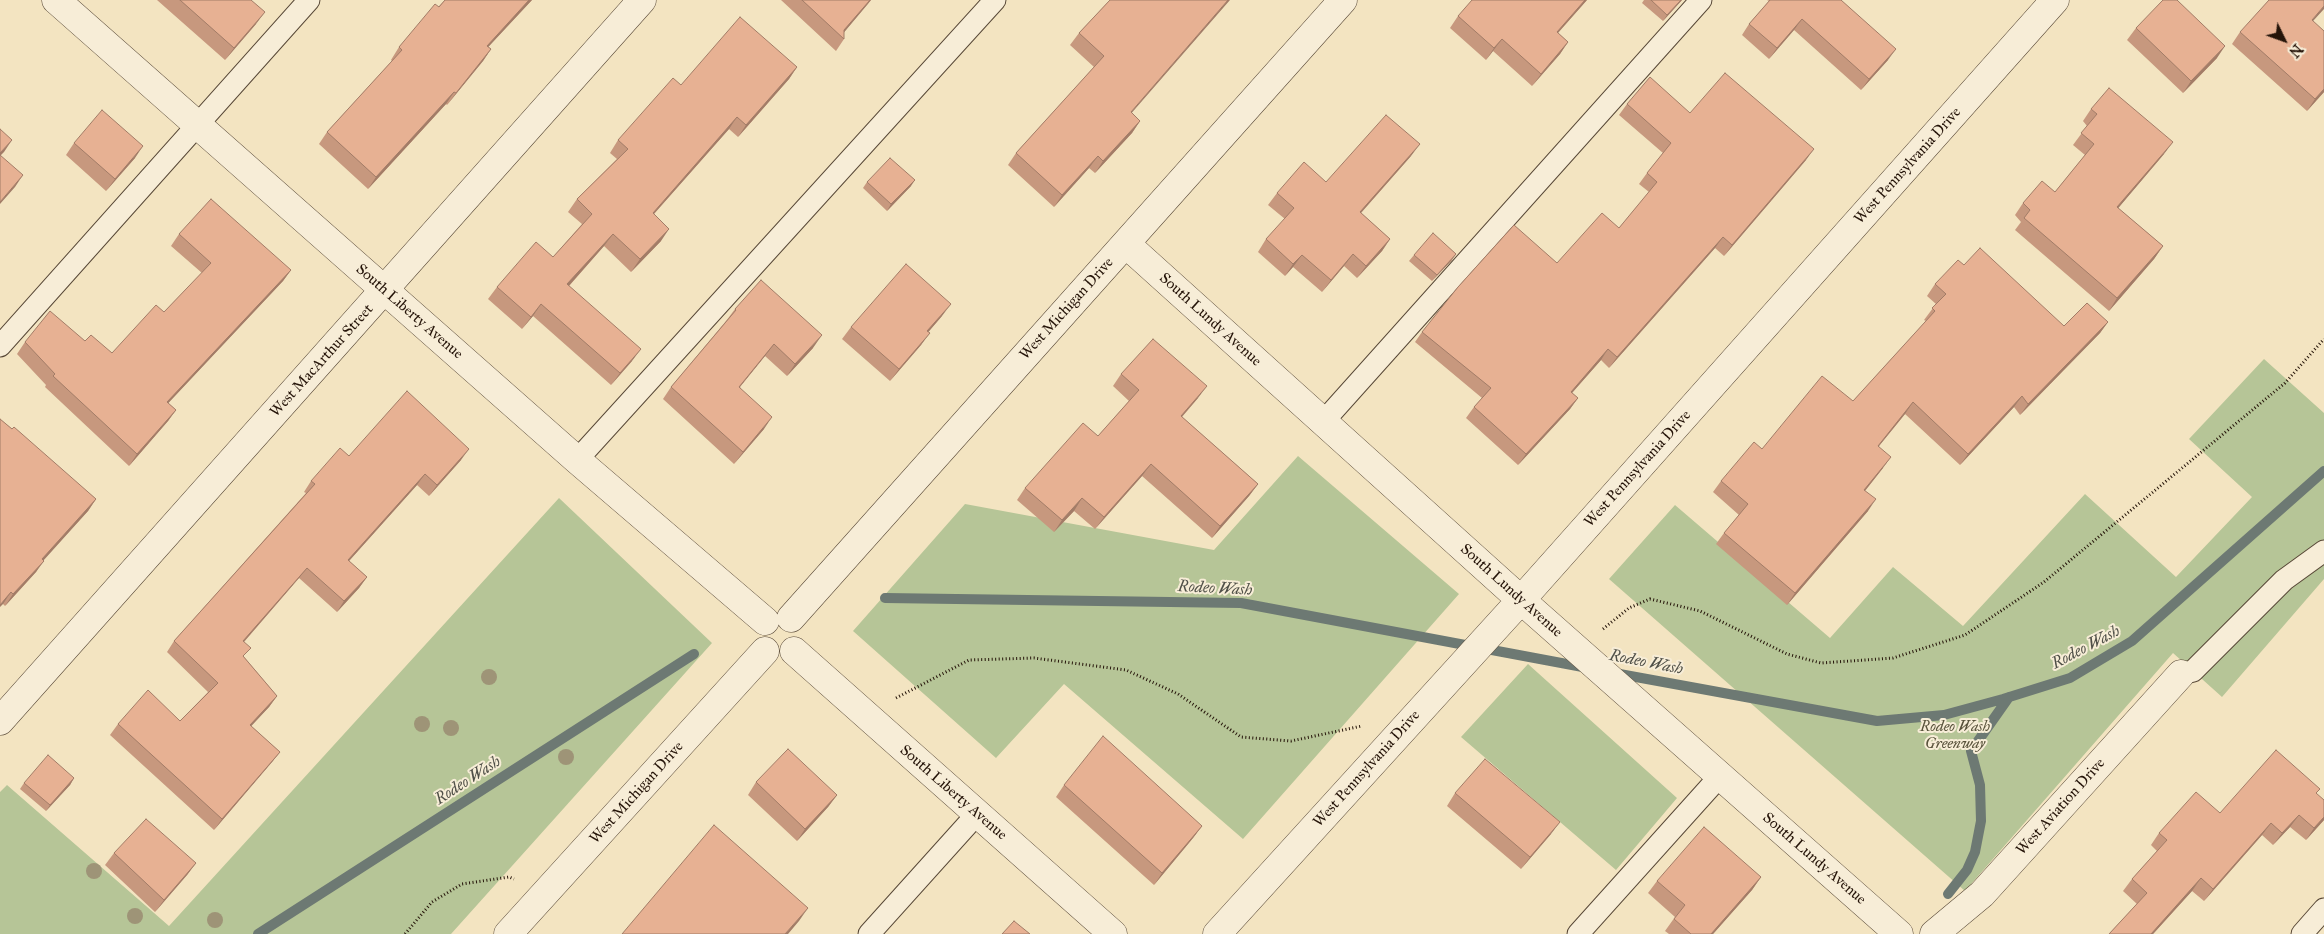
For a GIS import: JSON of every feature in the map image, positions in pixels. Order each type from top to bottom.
[{"type":"street","name":"South Liberty Avenue","points":[[56,0],[577,460],[778,619]]},
{"type":"street","name":"West MacArthur Street","points":[[0,721],[642,0]]},
{"type":"street","name":"West Michigan Drive","points":[[778,619],[1126,244],[1343,0]]},
{"type":"street","name":"West Pennsylvania Drive","points":[[1218,934],[1521,600],[2056,0]]},
{"type":"street","name":"South Lundy Avenue","points":[[1126,244],[1577,650],[1899,934]]},
{"type":"street","points":[[778,619],[800,629],[800,642],[794,651],[785,656],[778,656],[765,651],[761,646],[759,633],[778,619]]},
{"type":"street","name":"West Michigan Drive","points":[[508,934],[765,651]]},
{"type":"street","name":"South Liberty Avenue","points":[[794,651],[1113,934]]},
{"type":"street","name":"West Aviation Drive","points":[[1934,934],[1982,894],[2181,674]]},
{"type":"lane","points":[[0,346],[309,0]]},
{"type":"lane","points":[[577,460],[995,0]]},
{"type":"lane","points":[[1323,422],[1701,0]]},
{"type":"lane","points":[[2181,674],[2192,671],[2284,580],[2324,551]]},
{"type":"lane","points":[[1578,934],[1720,776]]},
{"type":"lane","points":[[870,934],[977,814]]},
{"type":"lane","points":[[2302,934],[2324,909]]},
{"type":"path","points":[[1577,650],[1628,608],[1650,599],[1700,611],[1788,654],[1820,663],[1893,658],[1965,636],[2044,582],[2284,382],[2324,339]]},
{"type":"path","points":[[864,715],[969,660],[1034,658],[1126,670],[1178,694],[1241,737],[1291,741],[1368,725]]},
{"type":"path","points":[[405,934],[432,902],[462,884],[509,877],[547,891]]},
{"type":"green space","name":"Rodeo Wash Greenway","points":[[2264,359],[2324,413],[2324,579],[2222,697],[2173,653],[1965,891],[1609,579],[1675,505],[1830,638],[1893,567],[1963,626],[2085,494],[2176,577],[2252,497],[2189,439]]},
{"type":"green space","points":[[1298,456],[1459,594],[1243,839],[1064,684],[996,758],[853,631],[965,504],[1214,550]]},
{"type":"green space","points":[[559,498],[712,643],[451,934],[0,934],[0,792],[7,785],[169,926]]},
{"type":"green space","points":[[1528,664],[1677,798],[1616,870],[1461,737]]},
{"type":"building","points":[[180,0],[251,0],[265,12],[234,48]]},
{"type":"building","points":[[445,0],[529,0],[487,46],[491,49],[456,93],[454,92],[376,177],[327,132],[402,50],[399,47],[435,4],[439,7]]},
{"type":"building","points":[[802,0],[870,0],[844,30],[844,39]]},
{"type":"building","points":[[1110,0],[1228,0],[1131,112],[1140,121],[1103,161],[1098,156],[1062,195],[1016,153],[1104,56],[1079,33]]},
{"type":"building","points":[[1472,0],[1585,0],[1557,32],[1568,42],[1541,74],[1502,39],[1494,48],[1458,16]]},
{"type":"building","points":[[1651,0],[1681,0],[1667,15]]},
{"type":"building","points":[[1770,0],[1841,0],[1896,49],[1869,79],[1802,19],[1777,48],[1749,24]]},
{"type":"building","points":[[2163,0],[2177,0],[2225,46],[2191,81],[2136,28]]},
{"type":"building","points":[[2269,0],[2324,0],[2324,6],[2312,20],[2324,31],[2324,89],[2315,99],[2240,32]]},
{"type":"building","points":[[740,17],[797,67],[746,125],[737,117],[653,213],[669,229],[640,259],[613,234],[567,284],[641,349],[620,373],[541,304],[531,317],[497,287],[536,242],[553,257],[592,214],[577,199],[628,149],[618,140],[673,78],[681,85]]},
{"type":"building","points":[[1725,73],[1814,149],[1732,245],[1723,237],[1617,357],[1608,349],[1571,392],[1578,398],[1526,454],[1474,407],[1491,388],[1422,332],[1458,287],[1514,225],[1557,263],[1602,213],[1619,228],[1657,182],[1647,173],[1671,143],[1627,104],[1650,77],[1690,113]]},
{"type":"building","points":[[2109,88],[2173,142],[2117,207],[2163,246],[2117,298],[2024,218],[2030,210],[2023,203],[2042,181],[2055,192],[2094,144],[2081,133],[2097,114],[2091,109]]},
{"type":"building","points":[[102,110],[143,146],[115,179],[74,143]]},
{"type":"building","points":[[1386,115],[1420,144],[1360,212],[1390,239],[1366,266],[1353,254],[1331,280],[1302,255],[1293,264],[1266,239],[1294,208],[1277,193],[1304,162],[1326,182]]},
{"type":"building","points":[[0,129],[12,140],[0,153]]},
{"type":"building","points":[[0,155],[23,175],[0,202]]},
{"type":"building","points":[[890,158],[915,180],[891,204],[867,182]]},
{"type":"building","points":[[211,199],[291,270],[167,402],[176,410],[137,454],[53,376],[55,374],[25,342],[50,311],[85,341],[91,335],[112,353],[156,305],[164,312],[211,263],[179,234]]},
{"type":"building","points":[[1433,233],[1456,254],[1437,275],[1414,255]]},
{"type":"building","points":[[1980,248],[2064,326],[2087,303],[2108,322],[2028,404],[2022,396],[1968,454],[1913,402],[1878,446],[1891,457],[1864,490],[1876,499],[1795,593],[1724,533],[1748,504],[1721,481],[1754,442],[1762,449],[1822,376],[1853,401],[1935,311],[1932,308],[1946,294],[1935,284],[1958,260],[1964,265]]},
{"type":"building","points":[[906,264],[951,304],[927,331],[930,333],[899,369],[851,327]]},
{"type":"building","points":[[761,280],[822,335],[795,364],[774,344],[739,387],[772,417],[743,452],[671,387]]},
{"type":"building","points":[[1153,339],[1207,386],[1181,416],[1258,484],[1220,526],[1151,464],[1104,517],[1082,498],[1062,520],[1025,488],[1083,423],[1098,436],[1139,390],[1121,374]]},
{"type":"building","points":[[407,391],[469,449],[437,485],[425,474],[348,560],[367,577],[344,601],[307,568],[243,641],[251,648],[243,656],[277,696],[250,725],[280,752],[222,819],[118,724],[148,690],[180,721],[218,683],[174,641],[315,484],[311,481],[340,448],[349,456]]},
{"type":"building","points":[[0,419],[12,429],[14,427],[96,499],[42,559],[44,561],[0,605]]},
{"type":"building","points":[[1103,736],[1202,826],[1162,873],[1064,785]]},
{"type":"building","points":[[788,749],[837,795],[805,829],[756,782]]},
{"type":"building","points":[[2276,750],[2320,789],[2316,793],[2324,800],[2324,817],[2314,828],[2299,815],[2282,833],[2271,823],[2213,889],[2201,878],[2151,934],[2109,934],[2147,893],[2132,879],[2167,840],[2159,833],[2196,792],[2220,813]]},
{"type":"building","points":[[48,755],[74,778],[50,805],[24,783]]},
{"type":"building","points":[[1485,759],[1560,822],[1530,857],[1455,793]]},
{"type":"building","points":[[146,819],[196,863],[164,900],[114,853]]},
{"type":"building","points":[[714,825],[808,908],[785,934],[622,934]]},
{"type":"building","points":[[1704,827],[1761,877],[1711,934],[1691,934],[1674,919],[1685,905],[1657,881]]},
{"type":"building","points":[[1014,921],[1030,934],[1002,934]]},
{"type":"waterway","name":"Rodeo Wash","points":[[1614,673],[1877,721],[1944,715],[2003,699],[2070,678],[2132,641],[2324,471]]},
{"type":"waterway","name":"Rodeo Wash","points":[[885,598],[1241,603],[1588,668]]},
{"type":"waterway","name":"Rodeo Wash","points":[[258,934],[694,654]]},
{"type":"waterway","points":[[1948,894],[1967,870],[1975,852],[1981,821],[1980,785],[1971,751],[2009,697]]}]
